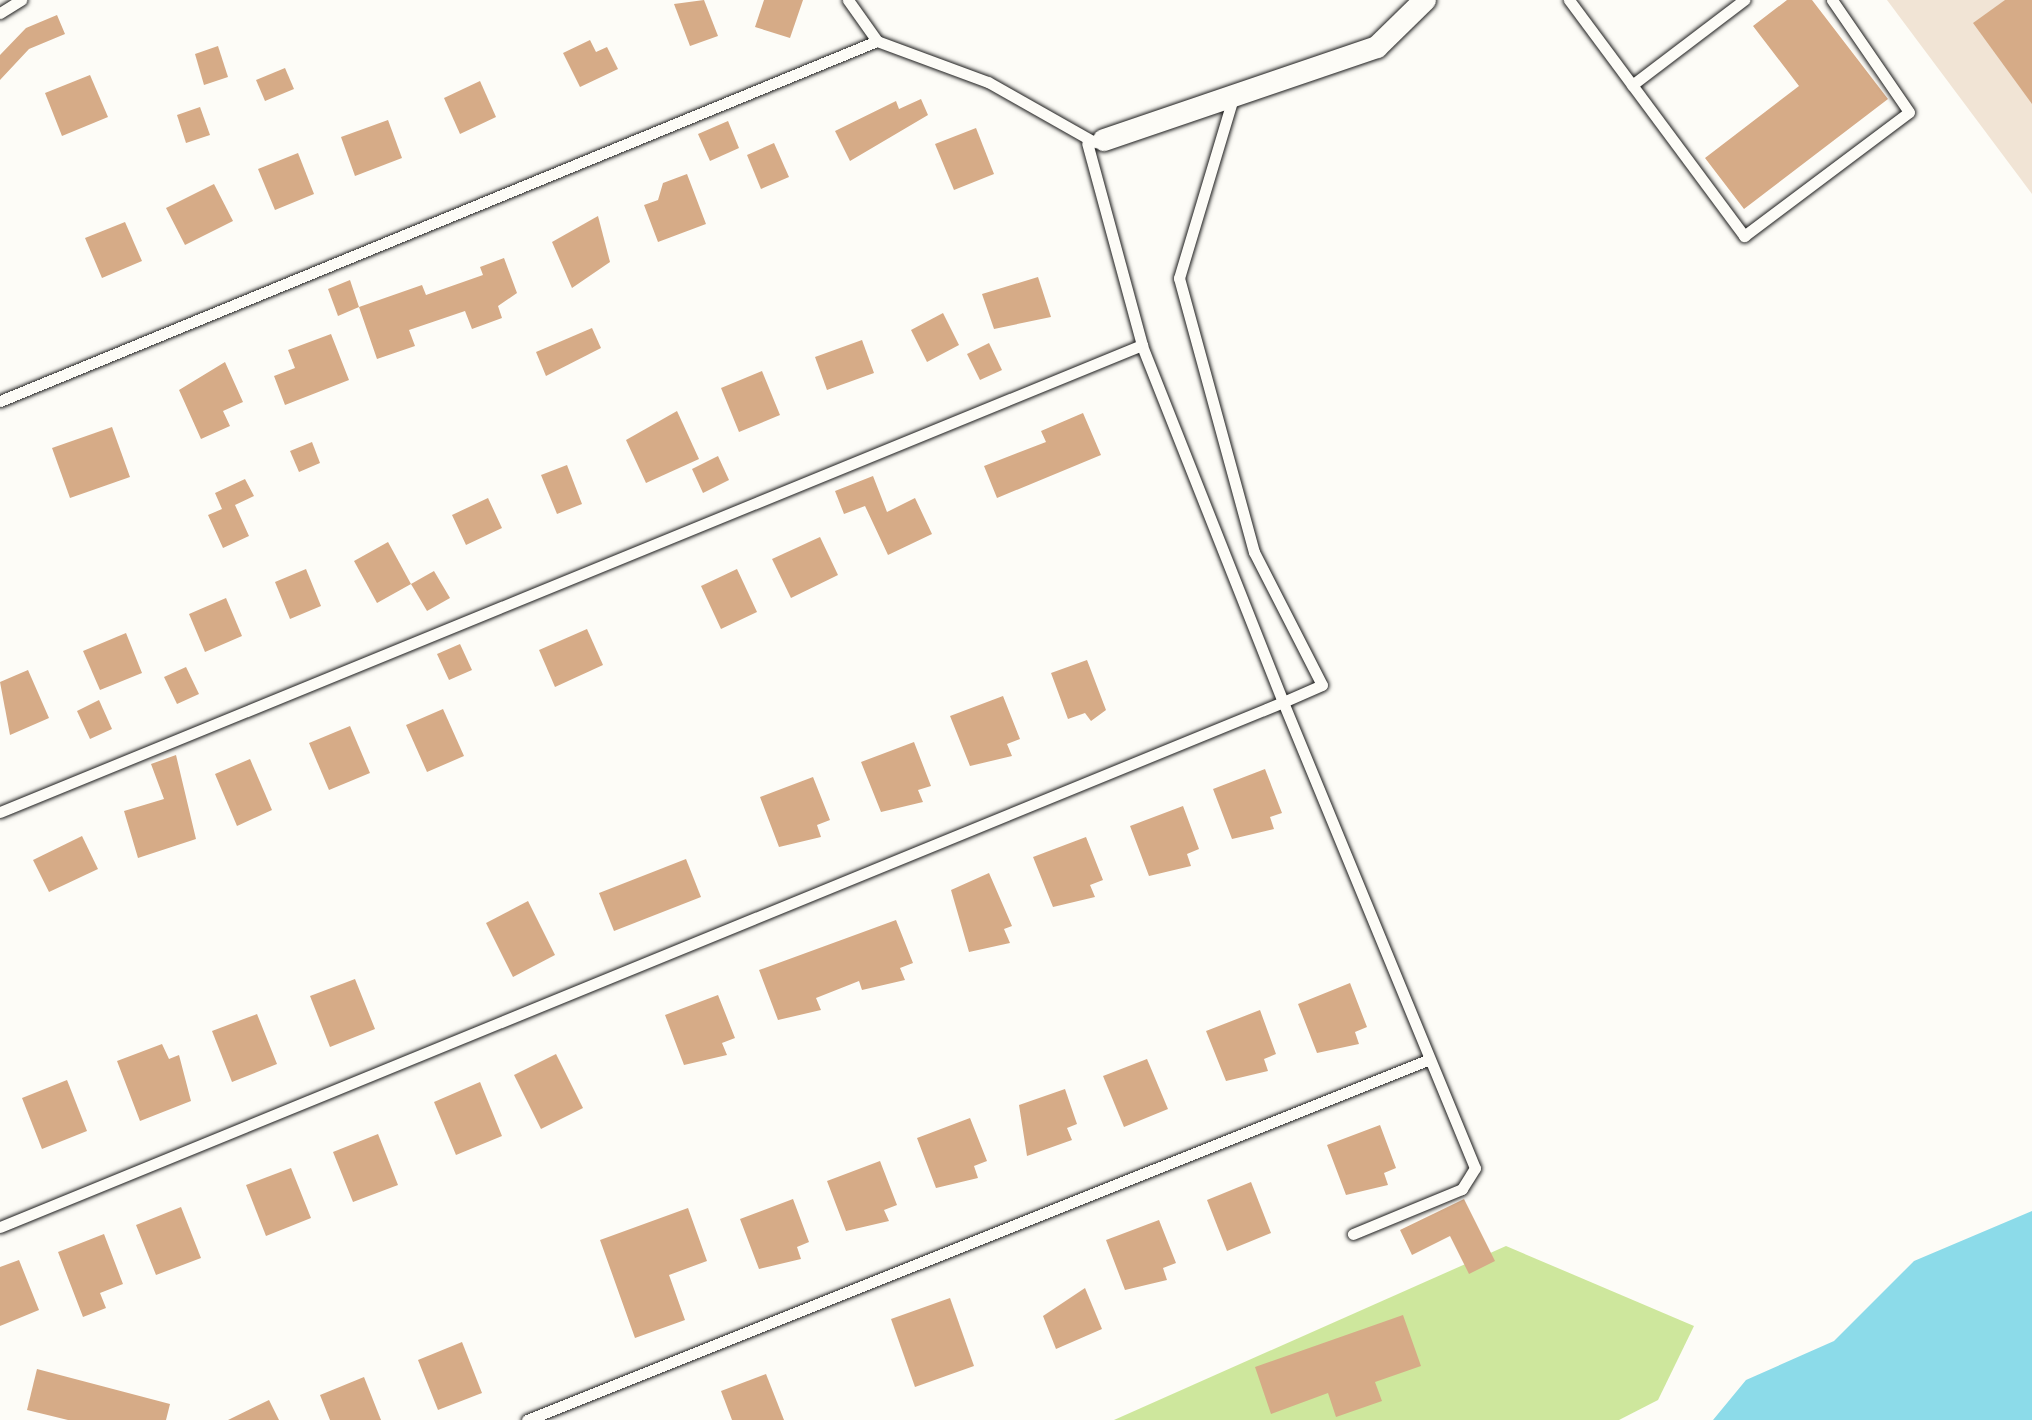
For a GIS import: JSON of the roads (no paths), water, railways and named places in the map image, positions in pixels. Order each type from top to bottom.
[{"type":"street","points":[[1095,141],[1236,90],[1377,46],[1425,0]]},
{"type":"lane","points":[[0,12],[21,0]]},
{"type":"lane","points":[[848,0],[877,41],[988,82],[1095,141],[1142,345],[1475,1168],[1472,1181],[1353,1234]]},
{"type":"lane","points":[[1569,0],[1744,236],[1909,112],[1832,0]]},
{"type":"lane","points":[[1632,85],[1744,0]]},
{"type":"lane","points":[[0,401],[877,41]]},
{"type":"lane","points":[[0,1228],[1322,684],[1254,552],[1179,278],[1236,90]]},
{"type":"lane","points":[[0,812],[1142,345]]},
{"type":"lane","points":[[528,1420],[1430,1059]]},
{"type":"water","points":[[2032,1211],[2032,1420],[1713,1420],[1746,1380],[1834,1341],[1914,1261]]}]
